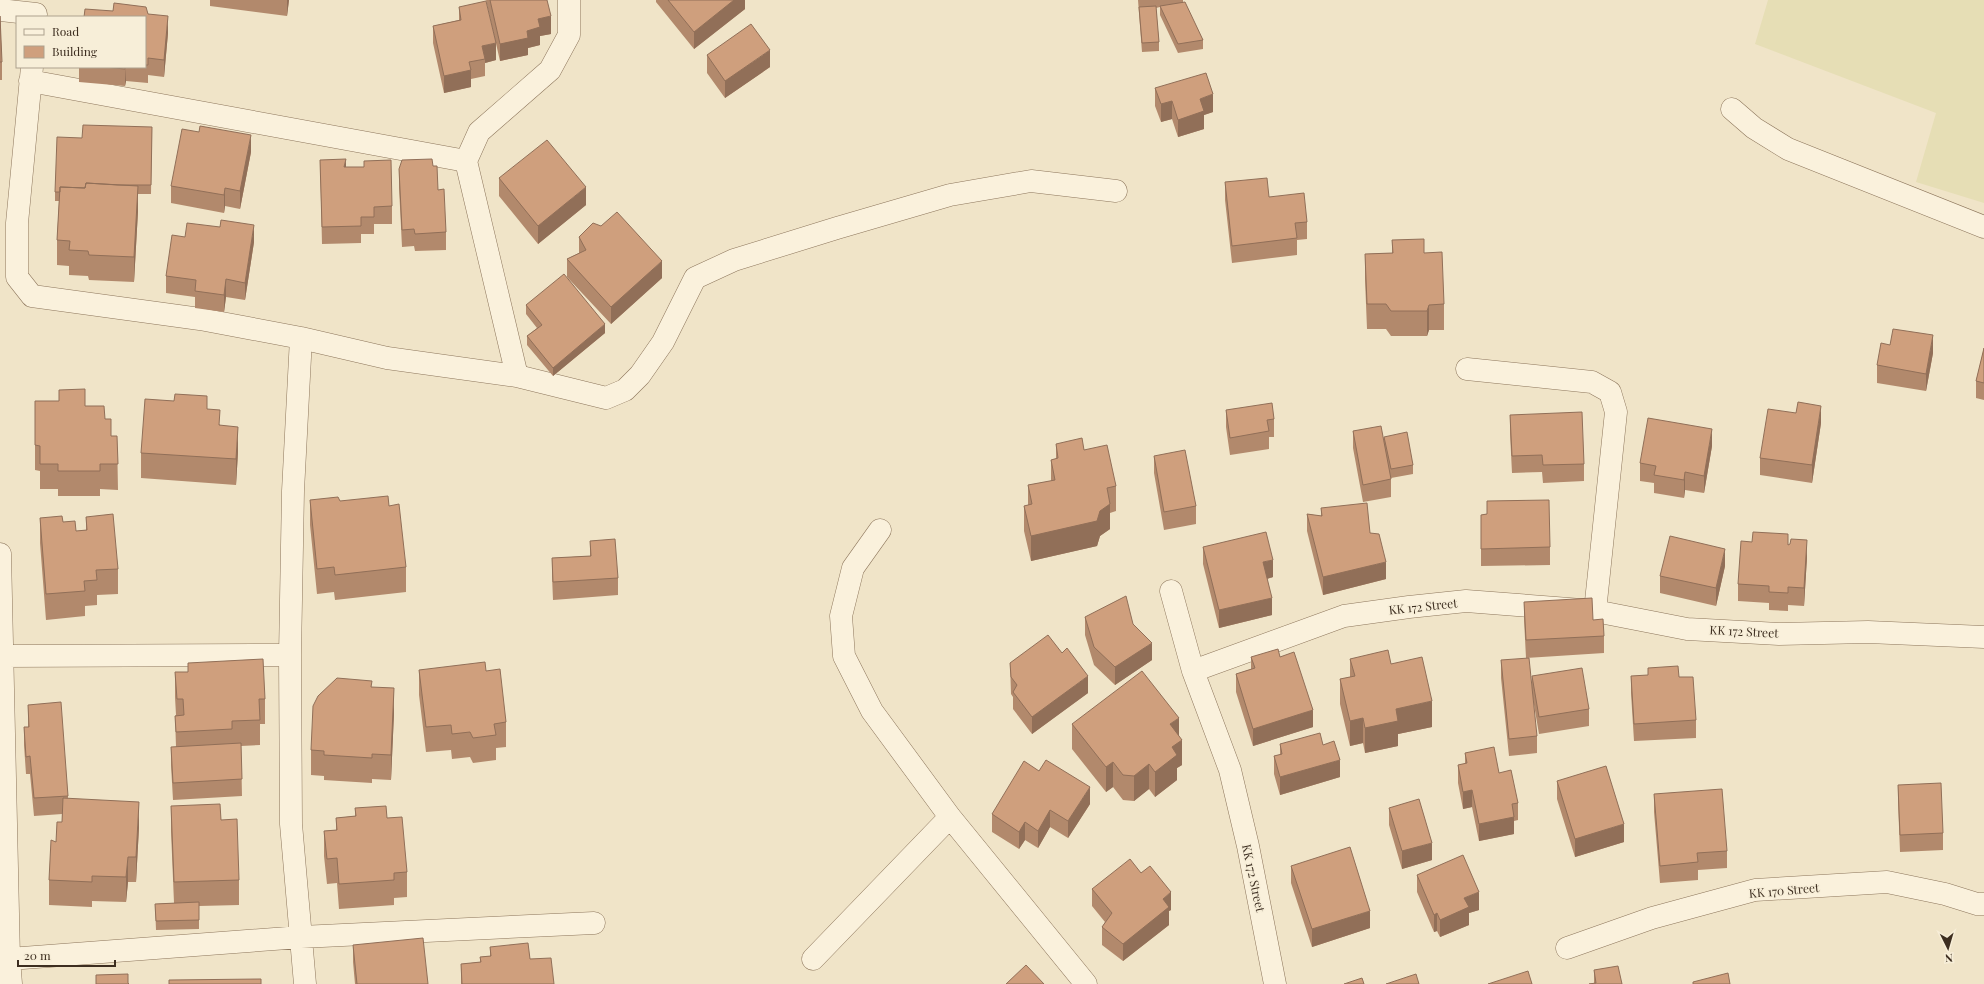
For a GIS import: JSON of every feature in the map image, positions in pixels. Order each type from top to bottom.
[{"type":"street","points":[[517,376],[466,161],[479,132],[550,70],[569,35],[569,0]]},
{"type":"street","points":[[0,10],[36,10]]},
{"type":"street","points":[[466,161],[31,74],[8,222],[17,277],[32,296],[200,319],[301,338],[387,358],[517,376],[606,398],[626,390],[640,375],[663,342],[696,278],[734,260],[950,195],[1031,181],[1116,191]]},
{"type":"street","points":[[1732,109],[1754,128],[1788,149],[1984,227]]},
{"type":"street","points":[[301,338],[293,491],[290,655],[292,824],[305,984]]},
{"type":"street","points":[[1467,369],[1592,382],[1610,392],[1616,412],[1595,610]]},
{"type":"street","points":[[880,530],[853,568],[842,616],[844,656],[872,711],[950,817],[1086,984]]},
{"type":"street","points":[[0,554],[9,959],[11,984]]},
{"type":"street","points":[[1171,591],[1193,671]]},
{"type":"street","name":"KK 172 Street","points":[[1275,984],[1248,846],[1230,770],[1193,671],[1351,615],[1466,602],[1595,610],[1687,629],[1779,634],[1868,632],[1984,637]]},
{"type":"street","points":[[2,656],[290,655]]},
{"type":"street","points":[[813,959],[950,817]]},
{"type":"street","name":"KK 170 Street","points":[[1567,948],[1652,918],[1755,890],[1888,882],[1945,894],[1977,904],[1984,904]]},
{"type":"street","points":[[9,959],[301,937],[594,923]]},
{"type":"shaded area","points":[[1768,0],[1984,0],[1984,203],[1916,182],[1936,113],[1755,44]]},
{"type":"building","points":[[490,0],[547,0],[551,16],[538,19],[540,27],[527,31],[528,38],[500,44]]},
{"type":"building","points":[[668,0],[734,0],[694,32]]},
{"type":"building","points":[[486,1],[496,43],[482,46],[485,59],[469,62],[471,70],[444,76],[433,26],[461,20],[459,7]]},
{"type":"building","points":[[1185,2],[1203,40],[1178,44],[1160,6]]},
{"type":"building","points":[[114,3],[146,7],[148,14],[168,16],[164,60],[148,58],[148,65],[146,65],[146,16],[84,16],[85,9],[113,11]]},
{"type":"building","points":[[1156,6],[1159,42],[1142,43],[1139,7]]},
{"type":"building","points":[[0,16],[2,62],[0,62]]},
{"type":"building","points":[[751,24],[770,50],[725,81],[707,55]]},
{"type":"building","points":[[1206,73],[1213,94],[1200,99],[1204,111],[1178,120],[1172,101],[1161,104],[1155,88]]},
{"type":"building","points":[[83,125],[152,127],[151,185],[86,183],[85,188],[60,187],[60,192],[55,192],[57,137],[82,138]]},
{"type":"building","points":[[200,126],[251,135],[240,191],[225,188],[224,195],[171,186],[182,129],[199,132]]},
{"type":"building","points":[[547,140],[586,187],[538,226],[499,178]]},
{"type":"building","points":[[346,159],[344,167],[364,167],[364,161],[391,160],[392,206],[374,207],[374,217],[361,217],[361,226],[322,227],[320,160]]},
{"type":"building","points":[[432,159],[433,166],[437,166],[438,190],[444,189],[446,232],[415,234],[414,229],[402,230],[399,169],[402,160]]},
{"type":"building","points":[[1267,178],[1269,197],[1304,193],[1307,222],[1295,223],[1297,238],[1232,246],[1225,182]]},
{"type":"building","points":[[86,183],[138,186],[134,257],[89,255],[88,251],[69,250],[70,241],[57,240],[60,187],[85,188]]},
{"type":"building","points":[[617,212],[662,261],[611,307],[567,259],[586,250],[579,237],[593,223],[601,226]]},
{"type":"building","points":[[221,220],[254,225],[245,283],[226,279],[224,295],[195,291],[196,280],[166,276],[172,235],[185,237],[187,223],[220,227]]},
{"type":"building","points":[[1424,239],[1424,253],[1442,252],[1444,304],[1429,305],[1427,311],[1391,311],[1386,304],[1367,304],[1365,254],[1393,253],[1392,240]]},
{"type":"building","points":[[564,274],[605,324],[553,368],[527,336],[542,325],[526,305]]},
{"type":"building","points":[[1893,329],[1933,335],[1926,374],[1877,365],[1881,343],[1890,345]]},
{"type":"building","points":[[1984,348],[1984,383],[1976,381]]},
{"type":"building","points":[[85,389],[85,406],[104,406],[105,419],[111,419],[111,436],[117,436],[118,464],[100,464],[100,471],[58,471],[58,464],[40,464],[40,446],[35,445],[35,401],[59,401],[59,390]]},
{"type":"building","points":[[175,394],[207,396],[207,409],[220,410],[219,425],[238,427],[236,459],[141,453],[145,399],[174,401]]},
{"type":"building","points":[[1798,402],[1821,406],[1812,465],[1760,458],[1768,409],[1796,413]]},
{"type":"building","points":[[1272,403],[1274,419],[1267,420],[1269,431],[1230,438],[1226,410]]},
{"type":"building","points":[[1582,412],[1584,464],[1543,465],[1542,455],[1512,456],[1510,415]]},
{"type":"building","points":[[1648,418],[1712,429],[1704,476],[1685,472],[1684,480],[1654,475],[1656,466],[1640,463]]},
{"type":"building","points":[[1381,426],[1391,479],[1363,485],[1353,431]]},
{"type":"building","points":[[1407,432],[1413,465],[1391,469],[1384,437]]},
{"type":"building","points":[[1082,438],[1084,450],[1107,445],[1116,486],[1107,488],[1110,504],[1100,511],[1097,521],[1031,536],[1024,506],[1032,504],[1028,485],[1055,480],[1051,460],[1058,458],[1056,444]]},
{"type":"building","points":[[1185,450],[1196,506],[1164,512],[1154,456]]},
{"type":"building","points":[[388,496],[389,506],[399,504],[406,567],[335,575],[334,567],[317,569],[310,500],[338,497],[340,501]]},
{"type":"building","points":[[1549,500],[1550,547],[1481,549],[1481,515],[1487,514],[1487,501]]},
{"type":"building","points":[[1367,503],[1370,533],[1379,534],[1386,562],[1323,577],[1307,514],[1322,516],[1321,508]]},
{"type":"building","points":[[113,514],[118,569],[96,570],[97,580],[84,581],[85,591],[46,594],[40,518],[62,516],[63,522],[75,521],[76,531],[87,530],[86,517]]},
{"type":"building","points":[[1266,532],[1273,560],[1263,562],[1272,598],[1219,610],[1203,547]]},
{"type":"building","points":[[1753,532],[1788,534],[1788,545],[1790,544],[1791,539],[1807,540],[1804,588],[1788,587],[1788,593],[1769,592],[1769,586],[1738,584],[1741,541],[1752,542]]},
{"type":"building","points":[[1670,536],[1725,549],[1716,588],[1660,576]]},
{"type":"building","points":[[615,539],[618,578],[553,582],[552,558],[591,556],[590,541]]},
{"type":"building","points":[[1126,596],[1133,624],[1152,643],[1115,667],[1094,647],[1085,617]]},
{"type":"building","points":[[1592,598],[1593,620],[1603,619],[1604,636],[1526,640],[1524,602]]},
{"type":"building","points":[[1048,635],[1062,653],[1067,648],[1088,676],[1032,717],[1013,692],[1017,685],[1011,677],[1010,663]]},
{"type":"building","points":[[1278,649],[1280,657],[1294,652],[1313,710],[1253,729],[1236,674],[1255,668],[1251,657]]},
{"type":"building","points":[[1388,650],[1391,664],[1422,657],[1432,701],[1396,709],[1398,721],[1365,728],[1363,718],[1350,721],[1340,679],[1355,676],[1350,659]]},
{"type":"building","points":[[1529,658],[1537,736],[1509,739],[1501,660]]},
{"type":"building","points":[[263,659],[265,699],[259,699],[260,720],[232,721],[232,729],[176,732],[175,716],[184,715],[183,699],[177,699],[175,672],[188,672],[188,663]]},
{"type":"building","points":[[485,662],[486,671],[500,669],[506,722],[494,724],[496,735],[473,738],[470,732],[452,734],[451,725],[426,727],[419,670]]},
{"type":"building","points":[[1678,666],[1679,677],[1693,677],[1696,720],[1634,724],[1631,676],[1648,675],[1648,668]]},
{"type":"building","points":[[1582,668],[1589,709],[1539,717],[1532,676]]},
{"type":"building","points":[[1142,671],[1179,718],[1170,724],[1182,740],[1172,747],[1177,755],[1155,772],[1149,764],[1134,776],[1123,775],[1113,762],[1106,767],[1072,724]]},
{"type":"building","points":[[337,678],[372,681],[371,687],[394,688],[391,755],[372,754],[372,758],[324,755],[324,751],[311,750],[313,706],[318,696]]},
{"type":"building","points":[[61,702],[68,796],[34,798],[30,756],[26,757],[24,727],[29,727],[28,705]]},
{"type":"building","points":[[1320,733],[1323,745],[1334,741],[1340,760],[1280,777],[1274,756],[1282,754],[1280,744]]},
{"type":"building","points":[[241,743],[242,779],[173,783],[171,747]]},
{"type":"building","points":[[1494,747],[1499,773],[1511,770],[1518,803],[1512,804],[1514,817],[1479,824],[1472,790],[1463,792],[1458,765],[1467,763],[1465,753]]},
{"type":"building","points":[[1046,760],[1090,787],[1068,821],[1050,810],[1038,831],[1025,822],[1019,832],[992,814],[1024,761],[1039,771]]},
{"type":"building","points":[[1606,766],[1624,824],[1575,839],[1557,781]]},
{"type":"building","points":[[1941,783],[1943,833],[1900,835],[1898,785]]},
{"type":"building","points":[[1722,789],[1727,851],[1697,853],[1698,862],[1660,866],[1654,794]]},
{"type":"building","points":[[63,798],[139,802],[136,857],[128,857],[126,877],[92,876],[92,882],[49,880],[51,840],[56,842],[57,822],[62,822]]},
{"type":"building","points":[[1419,799],[1432,843],[1402,851],[1389,808]]},
{"type":"building","points":[[220,804],[221,820],[237,819],[239,880],[174,882],[171,806]]},
{"type":"building","points":[[386,806],[387,818],[402,817],[407,872],[394,873],[394,880],[339,884],[337,858],[327,859],[324,831],[337,830],[336,818],[356,816],[355,808]]},
{"type":"building","points":[[1350,847],[1370,911],[1312,929],[1291,866]]},
{"type":"building","points":[[1463,855],[1479,892],[1464,898],[1469,907],[1440,920],[1437,913],[1434,915],[1417,875]]},
{"type":"building","points":[[1130,859],[1141,873],[1150,866],[1171,892],[1163,899],[1169,907],[1123,944],[1102,927],[1112,913],[1092,889]]},
{"type":"building","points":[[199,902],[199,920],[156,921],[155,904]]},
{"type":"building","points":[[423,938],[428,984],[357,984],[353,945]]},
{"type":"building","points":[[528,943],[530,959],[551,958],[554,984],[462,984],[461,964],[481,962],[480,957],[491,956],[490,947]]},
{"type":"building","points":[[1026,965],[1044,984],[1006,984]]},
{"type":"building","points":[[1618,966],[1622,984],[1589,984],[1596,983],[1594,970]]},
{"type":"building","points":[[1528,971],[1532,984],[1488,984]]},
{"type":"building","points":[[1728,973],[1730,984],[1693,984],[1693,982]]},
{"type":"building","points":[[128,974],[129,984],[96,984],[96,975]]},
{"type":"building","points":[[1416,974],[1419,984],[1386,984]]},
{"type":"building","points":[[1362,978],[1364,984],[1344,984]]},
{"type":"building","points":[[261,979],[261,984],[169,984],[169,980]]}]
